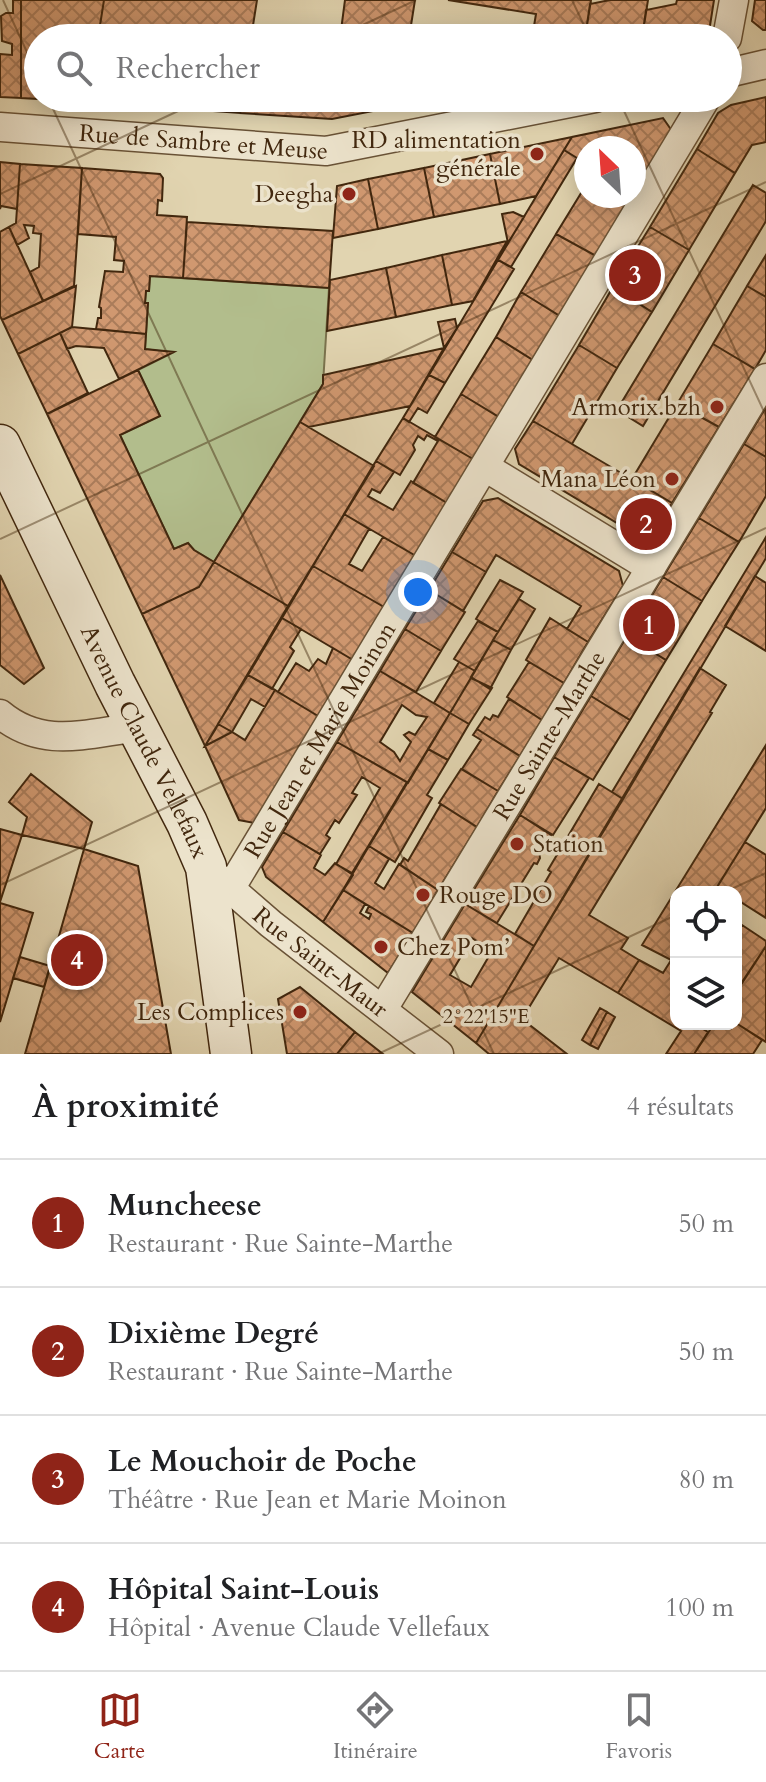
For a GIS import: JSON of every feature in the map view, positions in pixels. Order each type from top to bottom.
[{"type":"street","points":[[730,24],[734,0]]},
{"type":"street","points":[[742,70],[766,64]]},
{"type":"street","name":"Rue de Sambre et Meuse","points":[[0,127],[326,151],[524,112]]},
{"type":"street","name":"Rue Jean et Marie Moinon","points":[[218,878],[485,467],[698,112]]},
{"type":"street","name":"Rue Sainte-Marthe","points":[[383,1009],[766,378]]},
{"type":"street","name":"Avenue Claude Vellefaux","points":[[0,445],[115,684],[218,878],[231,1054]]},
{"type":"street","points":[[485,467],[651,568]]},
{"type":"street","points":[[0,714],[17,728],[54,737],[139,727]]},
{"type":"street","name":"Rue Saint-Maur","points":[[218,878],[271,924],[439,1054]]},
{"type":"green space","points":[[150,276],[329,288],[323,384],[214,562],[188,543],[174,549],[120,435],[160,416],[138,370],[172,353],[145,349],[148,304],[145,303]]},
{"type":"building","points":[[13,0],[21,0],[21,98],[0,97],[0,54],[12,55],[12,44],[2,41],[1,16],[13,13]]},
{"type":"building","points":[[21,0],[104,0],[100,24],[24,24],[24,98],[21,98]]},
{"type":"building","points":[[104,0],[257,0],[253,24],[100,24]]},
{"type":"building","points":[[345,0],[415,0],[411,24],[342,24]]},
{"type":"building","points":[[448,0],[591,0],[587,24],[534,24],[536,14]]},
{"type":"building","points":[[610,0],[648,0],[644,24],[587,24],[590,4]]},
{"type":"building","points":[[677,0],[714,0],[710,24],[644,24],[646,10],[676,4]]},
{"type":"building","points":[[755,0],[766,0],[766,30],[752,21]]},
{"type":"building","points":[[766,97],[766,142],[752,145],[735,173],[697,149],[718,113],[742,112],[742,102]]},
{"type":"building","points":[[240,112],[368,112],[332,119]]},
{"type":"building","points":[[663,118],[672,131],[646,173],[646,136],[577,136]]},
{"type":"building","points":[[572,137],[536,196],[500,204],[490,154]]},
{"type":"building","points":[[574,137],[574,156],[564,150]]},
{"type":"building","points":[[697,149],[735,173],[689,250],[650,227]]},
{"type":"building","points":[[564,150],[574,156],[574,163],[511,267],[498,260]]},
{"type":"building","points":[[490,154],[500,204],[434,217],[424,168]]},
{"type":"building","points":[[0,162],[20,164],[17,209],[1,206],[0,209]]},
{"type":"building","points":[[20,164],[82,168],[74,286],[43,301],[30,272],[39,267],[41,234],[33,233],[34,226],[24,225],[29,238],[17,245],[9,227],[16,223]]},
{"type":"building","points":[[82,168],[160,174],[163,178],[162,201],[158,200],[157,215],[187,217],[183,278],[150,276],[145,303],[148,303],[146,334],[96,329],[98,318],[101,318],[99,307],[105,271],[123,272],[124,261],[114,260],[116,237],[78,234]]},
{"type":"building","points":[[424,168],[434,217],[378,229],[368,179]]},
{"type":"building","points":[[368,179],[378,229],[333,238],[337,186]]},
{"type":"building","points":[[753,185],[766,193],[766,221],[643,426],[617,410]]},
{"type":"building","points":[[574,205],[574,208],[625,208],[596,256],[556,234]]},
{"type":"building","points":[[513,212],[524,217],[508,243],[502,214]]},
{"type":"building","points":[[187,222],[333,231],[329,288],[183,278]]},
{"type":"building","points":[[9,227],[43,301],[2,320],[0,232]]},
{"type":"building","points":[[650,227],[689,250],[652,312],[613,287]]},
{"type":"building","points":[[556,234],[596,256],[560,316],[521,292]]},
{"type":"building","points":[[507,241],[473,301],[452,305],[442,255]]},
{"type":"building","points":[[442,255],[452,305],[396,317],[386,268]]},
{"type":"building","points":[[766,255],[766,297],[747,286]]},
{"type":"building","points":[[498,260],[514,269],[445,383],[429,375]]},
{"type":"building","points":[[386,268],[396,317],[327,331],[330,280]]},
{"type":"building","points":[[76,286],[72,327],[18,354],[2,320]]},
{"type":"building","points":[[747,286],[766,297],[766,350],[755,369],[713,344]]},
{"type":"building","points":[[613,287],[652,312],[617,368],[579,345]]},
{"type":"building","points":[[521,292],[560,316],[533,360],[496,337]]},
{"type":"building","points":[[455,319],[457,328],[444,348],[438,322]]},
{"type":"building","points":[[72,327],[146,334],[145,349],[174,352],[119,379],[104,348],[76,346],[67,349],[60,333]]},
{"type":"building","points":[[60,333],[88,393],[47,414],[18,354]]},
{"type":"building","points":[[496,337],[533,360],[499,417],[461,394]]},
{"type":"building","points":[[713,344],[755,369],[719,427],[677,404]]},
{"type":"building","points":[[579,345],[617,368],[572,444],[533,421]]},
{"type":"building","points":[[444,348],[410,406],[309,427],[300,422],[323,384],[323,375]]},
{"type":"building","points":[[138,370],[160,416],[120,435],[174,549],[188,543],[214,562],[199,587],[142,614],[47,414]]},
{"type":"building","points":[[429,375],[445,383],[427,413],[418,408],[409,422],[403,418]]},
{"type":"building","points":[[461,394],[499,417],[473,459],[435,437]]},
{"type":"building","points":[[677,404],[719,427],[672,503],[632,479]]},
{"type":"building","points":[[766,407],[766,457],[744,444]]},
{"type":"building","points":[[403,418],[473,459],[447,503],[413,483],[438,441],[427,435],[424,440],[418,436],[413,445],[415,450],[400,475],[376,461]]},
{"type":"building","points":[[533,421],[672,503],[655,533],[640,537],[519,464],[515,449]]},
{"type":"building","points":[[300,422],[374,466],[288,606],[214,562]]},
{"type":"building","points":[[744,444],[766,457],[766,496],[739,542],[699,518]]},
{"type":"building","points":[[376,461],[394,472],[380,493],[372,489],[368,496],[393,510],[411,481],[447,503],[416,556],[344,514]]},
{"type":"building","points":[[498,498],[619,571],[623,586],[588,642],[567,629],[581,606],[496,555],[486,572],[452,552],[483,501]]},
{"type":"building","points":[[344,514],[369,529],[349,564],[362,571],[383,537],[416,556],[384,607],[313,566]]},
{"type":"building","points":[[699,518],[739,542],[702,601],[663,577]]},
{"type":"building","points":[[766,537],[766,558],[623,799],[612,792]]},
{"type":"building","points":[[452,552],[486,572],[463,611],[429,590]]},
{"type":"building","points":[[214,562],[288,606],[205,746],[142,614],[199,587]]},
{"type":"building","points":[[313,566],[384,607],[353,660],[282,618]]},
{"type":"building","points":[[0,575],[44,668],[24,684],[0,665]]},
{"type":"building","points":[[755,576],[766,583],[766,651],[725,626]]},
{"type":"building","points":[[663,577],[702,601],[666,660],[627,636]]},
{"type":"building","points":[[500,580],[523,592],[498,632],[476,619]]},
{"type":"building","points":[[429,590],[465,612],[441,651],[405,629]]},
{"type":"building","points":[[519,599],[535,609],[511,650],[493,640]]},
{"type":"building","points":[[282,618],[301,629],[290,647],[294,651],[272,689],[248,675]]},
{"type":"building","points":[[550,618],[588,642],[564,683],[526,660]]},
{"type":"building","points":[[478,621],[498,632],[475,671],[454,659]]},
{"type":"building","points":[[405,629],[441,651],[416,692],[380,671]]},
{"type":"building","points":[[627,636],[666,660],[630,720],[591,696]]},
{"type":"building","points":[[493,640],[511,650],[490,689],[471,677]]},
{"type":"building","points":[[333,648],[353,660],[318,716],[278,692],[296,663],[309,671],[318,659],[326,664]]},
{"type":"building","points":[[459,662],[475,671],[450,713],[434,703]]},
{"type":"building","points":[[529,662],[564,683],[542,720],[507,697]]},
{"type":"building","points":[[700,668],[726,685],[589,915],[628,938],[621,949],[639,960],[618,993],[559,958],[522,1019],[567,1054],[489,1054],[476,1043]]},
{"type":"building","points":[[380,671],[450,713],[408,783],[337,742]],"holes":[[[402,705],[416,715],[427,717],[415,735],[409,732],[404,735],[411,742],[400,761],[380,742]]]},
{"type":"building","points":[[248,675],[275,690],[265,707],[251,699],[232,732],[218,724]]},
{"type":"building","points":[[471,678],[492,688],[469,724],[450,713]]},
{"type":"building","points":[[275,690],[318,716],[254,823],[239,820],[205,746],[232,732],[245,740]]},
{"type":"building","points":[[591,696],[630,720],[593,780],[554,757]]},
{"type":"building","points":[[509,699],[542,720],[520,756],[477,729],[485,717],[490,720],[493,715],[498,717]]},
{"type":"building","points":[[450,713],[469,724],[448,760],[428,749]]},
{"type":"building","points":[[218,724],[232,732],[205,746],[215,730]]},
{"type":"building","points":[[477,729],[520,756],[498,791],[462,769],[481,740],[473,735]]},
{"type":"building","points":[[337,742],[407,782],[352,873],[336,864],[380,788],[362,777],[352,793],[357,795],[339,823],[335,820],[326,835],[330,838],[320,854],[283,832]]},
{"type":"building","points":[[766,745],[766,808],[718,886],[679,886]]},
{"type":"building","points":[[428,749],[448,760],[427,795],[432,798],[395,862],[369,846]]},
{"type":"building","points":[[554,757],[589,778],[553,835],[520,815]]},
{"type":"building","points":[[461,769],[498,791],[477,827],[439,803]]},
{"type":"building","points":[[31,774],[92,822],[84,849],[22,835],[27,817],[9,802]]},
{"type":"building","points":[[599,784],[623,799],[534,946],[515,934],[551,872],[548,870]]},
{"type":"building","points":[[441,804],[477,827],[438,890],[400,865],[404,858],[408,861]]},
{"type":"building","points":[[520,815],[551,835],[539,852],[537,864],[534,863],[497,923],[465,904]]},
{"type":"building","points":[[0,829],[22,835],[0,902]]},
{"type":"building","points":[[283,832],[321,855],[314,868],[325,875],[335,863],[353,875],[323,922],[266,877],[262,867]]},
{"type":"building","points":[[745,842],[766,855],[766,918],[742,903],[742,886],[718,886]]},
{"type":"building","points":[[369,846],[389,859],[375,883],[384,889],[399,864],[438,890],[413,933],[343,890]]},
{"type":"building","points":[[84,849],[138,866],[171,1054],[25,1054]]},
{"type":"building","points":[[343,890],[365,904],[360,913],[369,919],[371,914],[366,912],[369,906],[413,933],[388,973],[323,922]]},
{"type":"building","points":[[670,900],[670,959],[642,945]]},
{"type":"building","points":[[0,903],[33,913],[0,1022]]},
{"type":"building","points":[[465,904],[534,946],[476,1043],[412,992]],"holes":[[[472,938],[492,951],[471,987],[450,975]]]},
{"type":"building","points":[[742,925],[766,941],[766,946],[742,983]]},
{"type":"building","points":[[766,946],[766,1042],[742,1027],[742,982]]},
{"type":"building","points":[[20,957],[50,966],[44,987],[13,978]]},
{"type":"building","points":[[639,960],[663,973],[670,962],[670,1024],[618,993]]},
{"type":"building","points":[[300,987],[355,1032],[337,1054],[287,1054],[278,999]]},
{"type":"building","points":[[600,1008],[607,1012],[590,1045],[582,1040]]},
{"type":"building","points":[[607,1012],[615,1017],[598,1049],[590,1045]]},
{"type":"building","points":[[742,1027],[762,1040],[753,1054],[694,1054],[710,1030],[742,1030]]},
{"type":"building","points":[[681,1031],[708,1032],[694,1054],[666,1054]]},
{"type":"building","points":[[355,1032],[383,1054],[337,1054]]},
{"type":"place","name":"RD alimentation générale","points":[[537,154]]},
{"type":"place","name":"Deegha","points":[[349,194]]},
{"type":"place","name":"Le Mouchoir de Poche","points":[[635,275]]},
{"type":"place","name":"Armorix.bzh","points":[[717,407]]},
{"type":"place","name":"Mana Léon","points":[[672,479]]},
{"type":"place","name":"Dixième Degré","points":[[646,524]]},
{"type":"place","name":"Muncheese","points":[[649,625]]},
{"type":"place","name":"Station","points":[[517,844]]},
{"type":"place","name":"Rouge DO","points":[[423,895]]},
{"type":"place","name":"Chez Pom’","points":[[381,947]]},
{"type":"place","name":"Hôpital Saint-Louis","points":[[77,960]]},
{"type":"place","name":"Les Complices","points":[[300,1012]]}]
